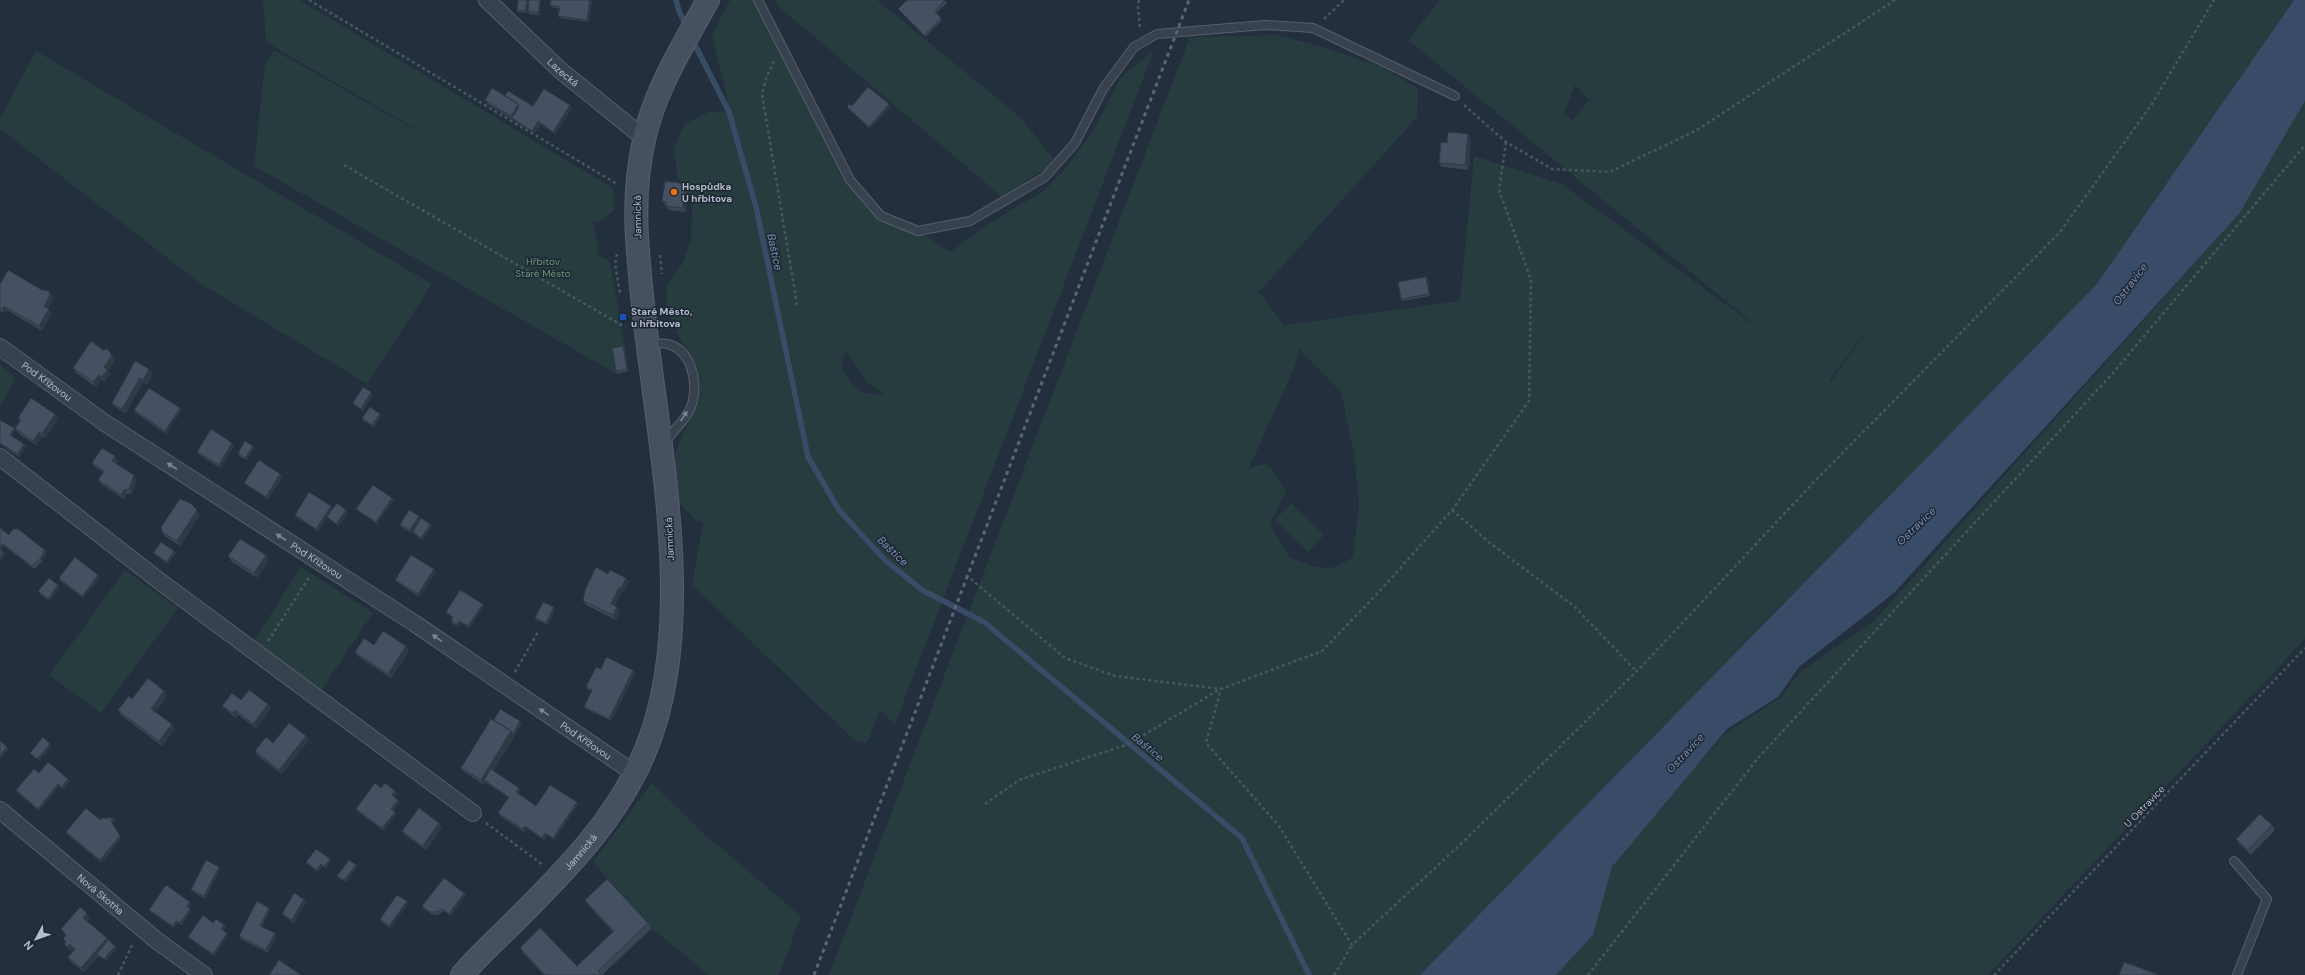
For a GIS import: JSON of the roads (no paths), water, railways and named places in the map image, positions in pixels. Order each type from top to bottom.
[{"type":"main road","name":"Jamnická","points":[[462,975],[582,851],[614,807],[634,773],[646,749],[658,714],[664,690],[670,649],[673,603],[668,518],[661,447],[636,234],[636,196],[644,138],[664,84],[706,4]]},
{"type":"street","name":"Lazecká","points":[[487,0],[560,70],[644,138]]},
{"type":"street","name":"Pod Křížovou","points":[[0,347],[105,423],[414,623],[634,773]]},
{"type":"street","points":[[0,457],[259,655],[473,813]]},
{"type":"street","name":"Nová Skotňa","points":[[0,810],[141,927],[204,975]]},
{"type":"lane","points":[[758,0],[850,180],[881,216],[918,231],[970,221],[1045,177],[1075,143],[1102,89],[1134,47],[1157,34],[1265,25],[1313,28],[1455,96]]},
{"type":"lane","points":[[648,345],[666,343],[678,349],[687,358],[693,373],[693,401],[685,417],[661,447]]},
{"type":"lane","points":[[2234,861],[2267,899],[2237,975]]},
{"type":"water","name":"Ostravice","points":[[2294,0],[2305,0],[2305,101],[2239,214],[1894,593],[1799,667],[1778,697],[1727,729],[1612,867],[1593,935],[1556,975],[1420,975],[2096,285]]},
{"type":"waterway","name":"Baštice","points":[[676,0],[679,11],[687,28]]},
{"type":"waterway","name":"Baštice","points":[[692,39],[729,112],[756,207],[808,457],[839,510],[885,560],[922,590],[984,622],[1242,838],[1309,975]]},
{"type":"railway","points":[[814,975],[1189,0]]},
{"type":"place","name":"Hospůdka U hřbitova","points":[[674,192]]},
{"type":"place","name":"Staré Město, u hřbitova","points":[[623,317]]},
{"type":"park label","name":"Hřbitov Staré Město","points":[[543,266]]}]
